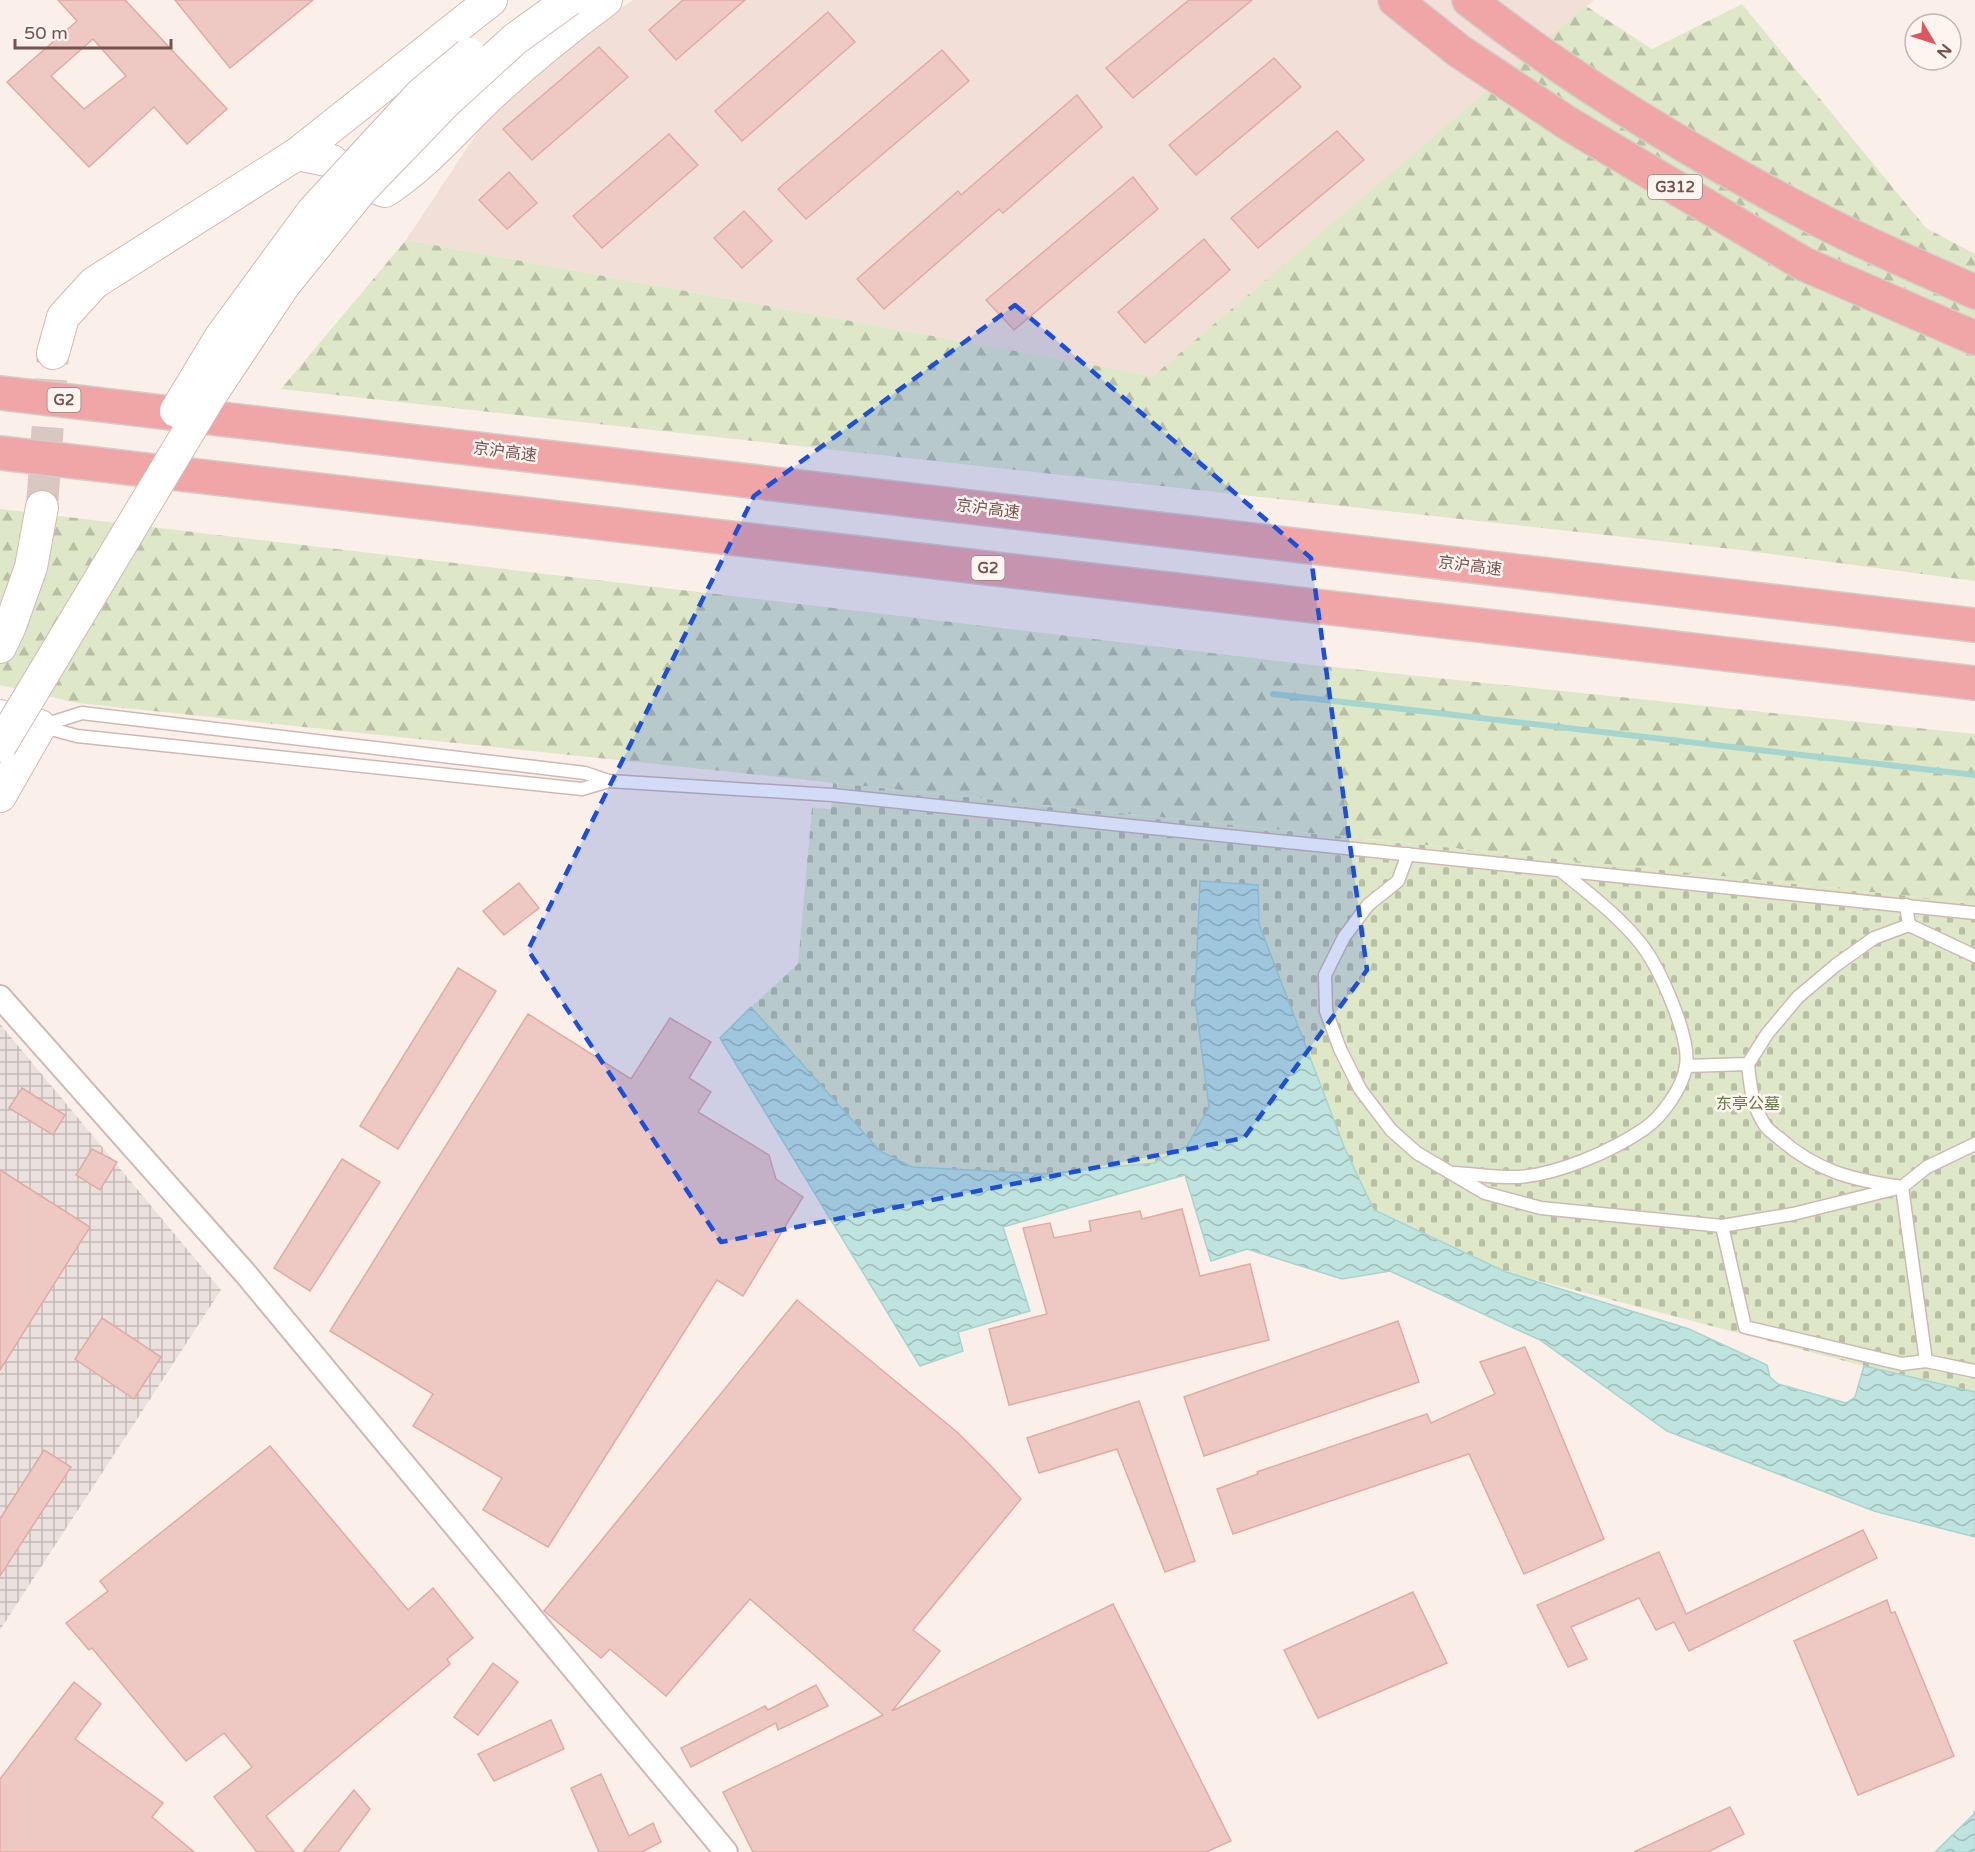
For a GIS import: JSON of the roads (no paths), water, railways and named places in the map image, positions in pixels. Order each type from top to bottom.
[{"type":"highway","name":"G312","points":[[1395,0],[1459,51],[1569,124],[1804,264],[1975,338]]},
{"type":"highway","name":"G312","points":[[1469,0],[1505,28],[1655,129],[1824,222],[1975,292]]},
{"type":"highway","name":"京沪高速","points":[[0,393],[1975,625]]},
{"type":"highway","name":"G2","points":[[0,453],[1975,683]]},
{"type":"main road","points":[[53,353],[63,317],[94,283],[297,154],[491,0]]},
{"type":"main road","points":[[0,704],[220,338],[313,211],[422,94],[534,0]]},
{"type":"main road","points":[[0,746],[210,396],[284,285],[360,190],[446,102],[515,39],[569,0]]},
{"type":"main road","points":[[297,154],[332,161],[354,180],[384,191],[407,176],[496,89],[606,0]]},
{"type":"main road","points":[[0,647],[31,567],[42,507]]},
{"type":"main road","points":[[0,716],[40,726],[0,796]]},
{"type":"street","points":[[0,997],[245,1273],[726,1852]]},
{"type":"lane","points":[[40,726],[82,713],[585,773],[609,782],[832,795],[1975,913]]},
{"type":"lane","points":[[40,726],[77,736],[582,789],[609,782]]},
{"type":"lane","points":[[1408,854],[1398,881],[1368,905],[1344,937],[1325,975],[1326,1011],[1340,1050],[1360,1089],[1391,1130],[1417,1153],[1485,1193],[1542,1208],[1722,1226],[1792,1214],[1902,1187],[1927,1167],[1975,1144]]},
{"type":"lane","points":[[1450,1173],[1518,1177],[1560,1168],[1603,1152],[1646,1128],[1653,1121],[1672,1101],[1686,1066],[1686,1045],[1675,1011],[1642,945],[1621,922],[1559,870]]},
{"type":"lane","points":[[1906,905],[1909,925]]},
{"type":"lane","points":[[1902,1187],[1863,1181],[1830,1172],[1791,1149],[1764,1125],[1751,1097],[1748,1064],[1767,1034],[1798,997],[1836,965],[1874,938],[1909,925],[1975,956]]},
{"type":"lane","points":[[1686,1066],[1748,1064]]},
{"type":"lane","points":[[1902,1187],[1926,1361]]},
{"type":"lane","points":[[1722,1226],[1745,1327],[1902,1364],[1926,1361],[1975,1371]]},
{"type":"water","points":[[1200,881],[1258,885],[1259,924],[1345,1149],[1374,1210],[1506,1272],[1689,1329],[1767,1365],[1770,1377],[1778,1384],[1846,1403],[1855,1397],[1864,1366],[1975,1392],[1975,1537],[1874,1511],[1667,1431],[1540,1340],[1390,1271],[1342,1279],[1247,1249],[1211,1261],[1185,1175],[1003,1227],[1030,1311],[958,1332],[963,1351],[920,1366],[720,1038],[751,1007],[880,1151],[912,1167],[1045,1174],[1154,1163],[1187,1146],[1209,1107],[1195,999]]},
{"type":"water","points":[[1975,1810],[1975,1852],[1935,1852],[1974,1814]]},
{"type":"waterway","points":[[1273,694],[1975,775]]},
{"type":"tunnel","points":[[42,507],[53,353]]},
{"type":"park label","name":"东亭公墓","points":[[1748,1104]]}]
